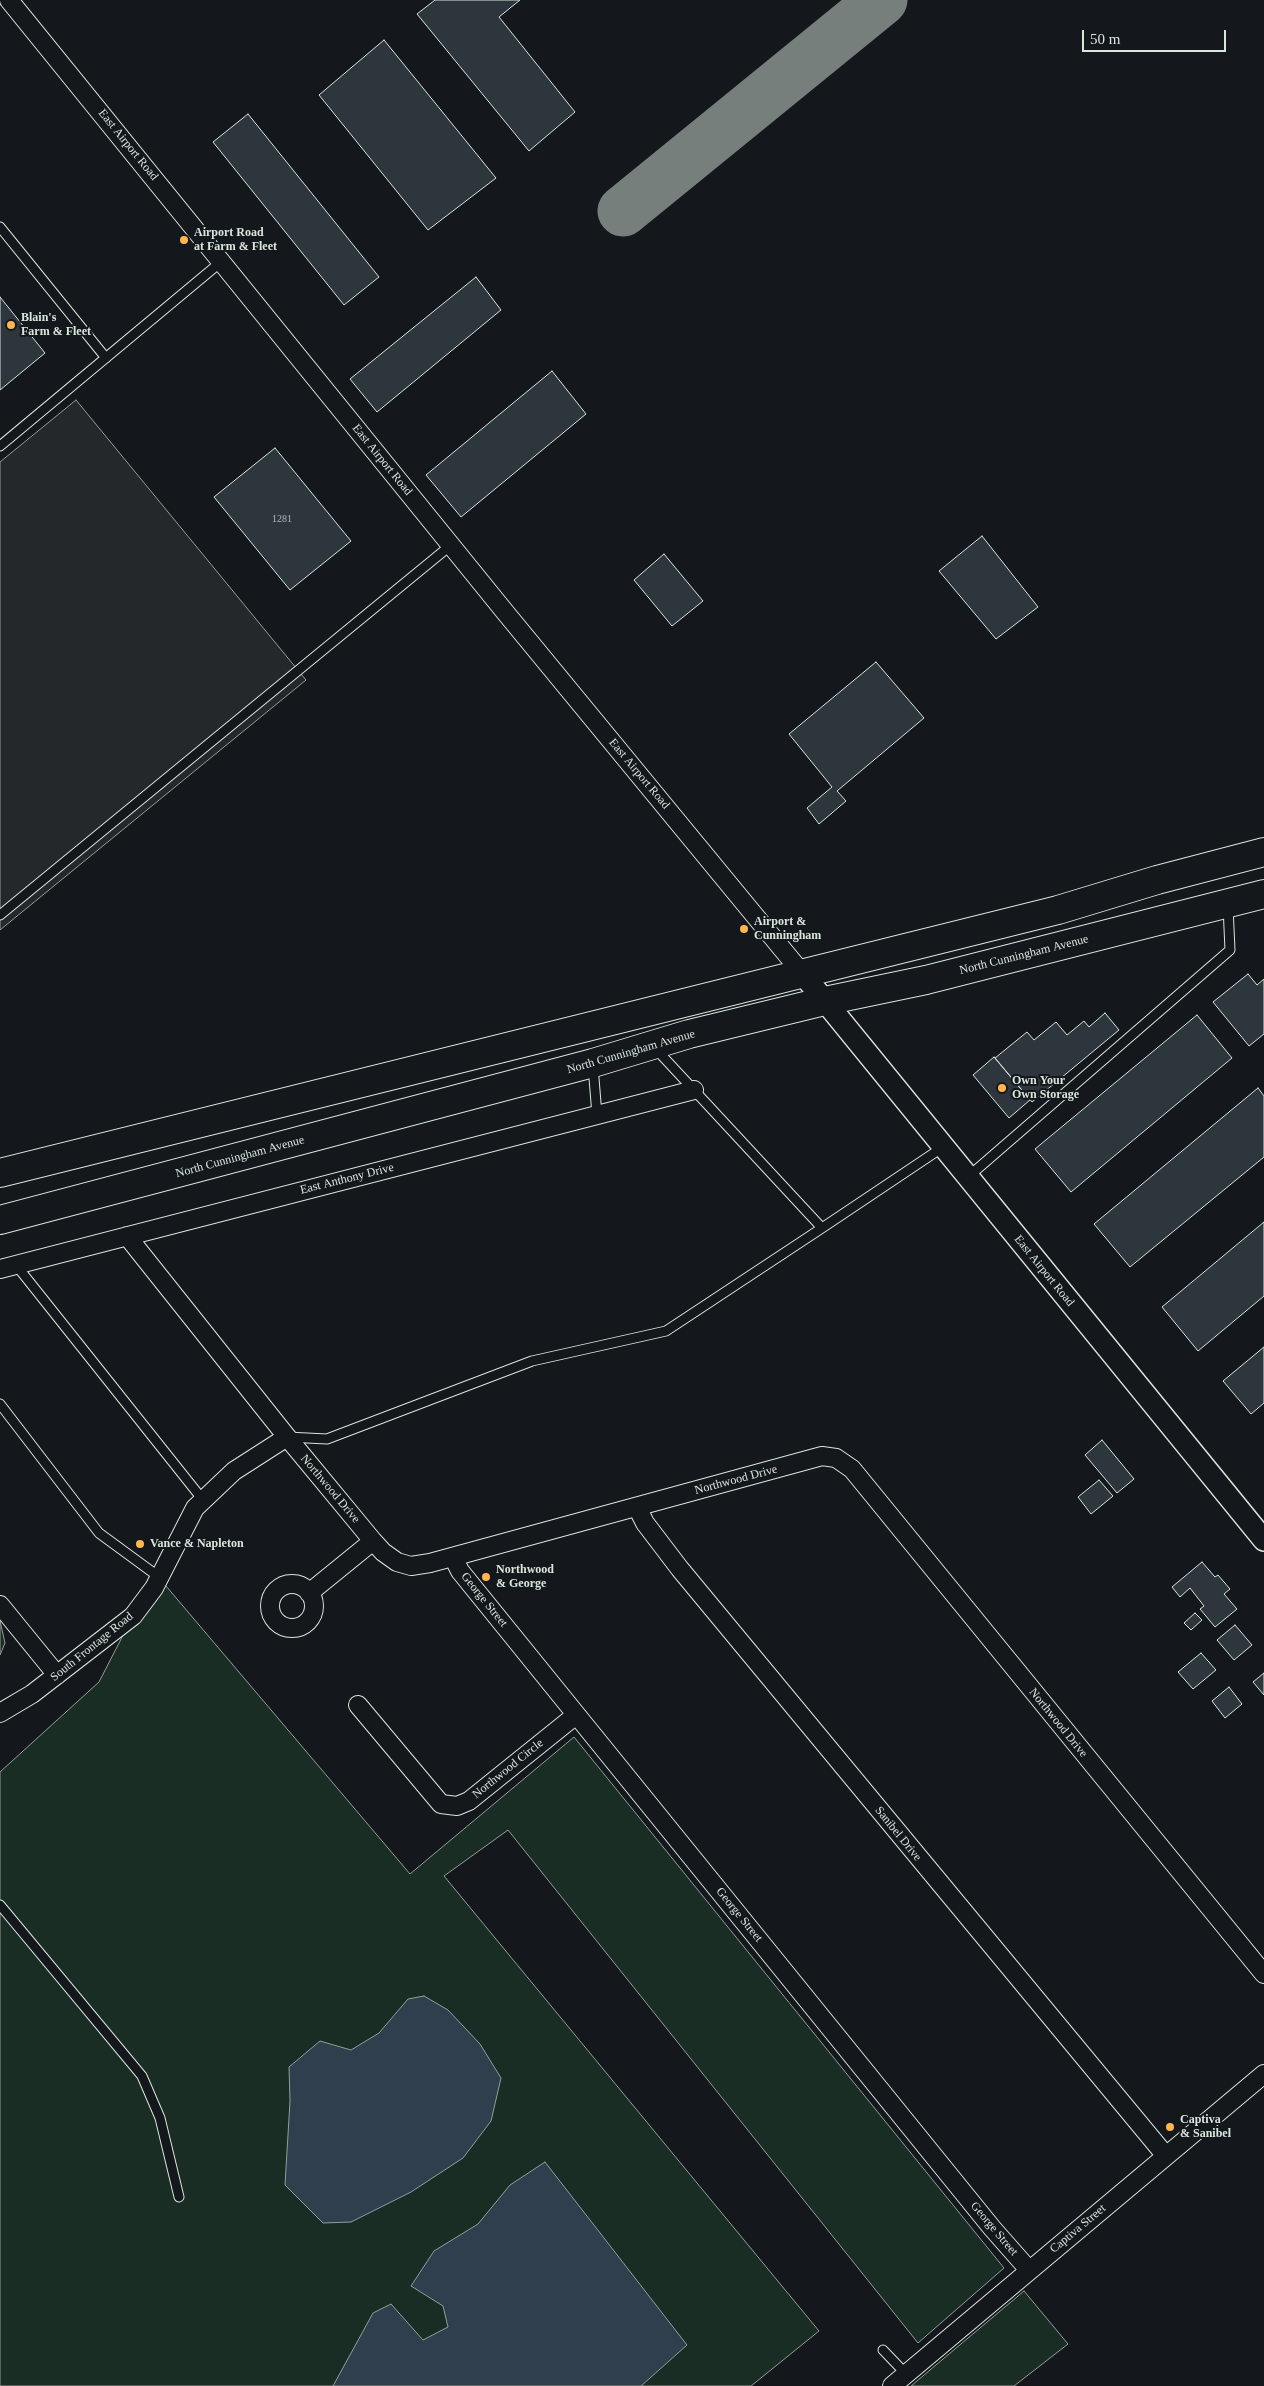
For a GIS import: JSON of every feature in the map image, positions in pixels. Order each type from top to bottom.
[{"type":"main road","points":[[0,1173],[1058,910],[1157,880],[1264,852]]},
{"type":"main road","name":"North Cunningham Avenue","points":[[0,1220],[593,1064],[652,1045],[825,1001],[926,980],[1264,894]]},
{"type":"street","name":"East Airport Road","points":[[9,0],[451,545],[758,918],[1264,1540]]},
{"type":"street","name":"East Anthony Drive","points":[[8,1266],[694,1090]]},
{"type":"street","name":"Northwood Drive","points":[[127,1236],[287,1437],[373,1541],[383,1552],[397,1562],[411,1566],[453,1557],[822,1456],[836,1458],[852,1469],[1264,1974]]},
{"type":"street","name":"South Frontage Road","points":[[0,1712],[32,1694],[133,1616],[159,1577],[195,1508],[234,1471],[287,1437]]},
{"type":"street","name":"Sanibel Drive","points":[[637,1507],[645,1523],[680,1569],[1166,2156]]},
{"type":"street","points":[[309,1593],[373,1541]]},
{"type":"street","name":"George Street","points":[[453,1557],[460,1571],[1029,2270]]},
{"type":"street","points":[[0,1605],[57,1675]]},
{"type":"street","name":"Northwood Circle","points":[[358,1705],[442,1804],[457,1806],[469,1800],[576,1714]]},
{"type":"street","name":"Captiva Street","points":[[892,2386],[1264,2074]]},
{"type":"lane","points":[[0,227],[106,358]]},
{"type":"lane","points":[[0,446],[222,261]]},
{"type":"lane","points":[[0,915],[451,545]]},
{"type":"lane","points":[[968,1177],[1230,950],[1227,904]]},
{"type":"lane","points":[[652,1045],[822,1228]]},
{"type":"lane","points":[[593,1064],[597,1115]]},
{"type":"lane","points":[[287,1437],[326,1439],[532,1361],[666,1331],[944,1147]]},
{"type":"lane","points":[[8,1266],[203,1500]]},
{"type":"lane","points":[[0,1404],[99,1533],[159,1577]]},
{"type":"lane","points":[[0,1905],[142,2076],[160,2118],[179,2197]]},
{"type":"lane","points":[[883,2350],[906,2374]]},
{"type":"green space","points":[[155,1573],[410,1874],[574,1737],[1004,2268],[918,2343],[508,1830],[444,1876],[819,2331],[751,2386],[0,2386],[0,1772],[99,1682]]},
{"type":"green space","points":[[0,1621],[5,1643],[0,1655]]},
{"type":"green space","points":[[1024,2291],[1068,2344],[1014,2386],[911,2386]]},
{"type":"shaded area","points":[[76,400],[306,680],[0,930],[0,462]]},
{"type":"water","points":[[424,1996],[448,2010],[480,2044],[501,2078],[491,2121],[463,2158],[411,2192],[351,2222],[323,2223],[285,2185],[290,2101],[289,2067],[320,2041],[351,2050],[379,2033],[408,1999]]},
{"type":"water","points":[[545,2162],[687,2345],[641,2386],[333,2386],[373,2313],[391,2304],[423,2340],[448,2327],[443,2306],[411,2286],[434,2251],[478,2224],[510,2185]]},
{"type":"building","points":[[435,0],[520,0],[499,17],[575,112],[529,151],[417,14]]},
{"type":"building","points":[[384,40],[496,178],[428,230],[319,95]]},
{"type":"building","points":[[248,114],[379,277],[344,305],[213,142]]},
{"type":"building","points":[[476,277],[501,310],[377,412],[350,379]]},
{"type":"building","name":"Blain's Farm & Fleet","points":[[0,297],[45,353],[0,390]]},
{"type":"building","points":[[552,371],[586,414],[461,517],[426,475]]},
{"type":"building","points":[[275,448],[351,541],[290,590],[214,497]]},
{"type":"building","points":[[982,536],[1038,607],[996,639],[939,571]]},
{"type":"building","points":[[664,554],[703,601],[672,626],[634,580]]},
{"type":"building","points":[[876,662],[924,718],[837,791],[846,801],[819,824],[807,808],[832,787],[789,734]]},
{"type":"building","points":[[1248,974],[1257,985],[1264,979],[1264,1034],[1249,1046],[1213,1002]]},
{"type":"building","points":[[1105,1013],[1119,1030],[1032,1102],[995,1058],[1027,1032],[1034,1040],[1056,1022],[1067,1035],[1084,1021],[1089,1027]]},
{"type":"building","points":[[1197,1015],[1232,1058],[1071,1192],[1035,1149]]},
{"type":"building","name":"Own Your Own Storage","points":[[994,1057],[1030,1100],[1009,1118],[973,1075]]},
{"type":"building","points":[[1258,1088],[1264,1096],[1264,1157],[1130,1267],[1094,1224]]},
{"type":"building","points":[[1264,1222],[1264,1296],[1198,1351],[1162,1307]]},
{"type":"building","points":[[1264,1347],[1264,1403],[1251,1414],[1223,1381]]},
{"type":"building","points":[[1102,1440],[1134,1479],[1117,1493],[1085,1455]]},
{"type":"building","points":[[1099,1480],[1113,1496],[1091,1514],[1078,1497]]},
{"type":"building","points":[[1202,1562],[1215,1577],[1218,1575],[1230,1589],[1224,1594],[1237,1609],[1215,1627],[1200,1609],[1204,1606],[1190,1588],[1180,1597],[1172,1587]]},
{"type":"building","points":[[1195,1613],[1202,1620],[1191,1630],[1184,1623]]},
{"type":"building","points":[[1235,1625],[1252,1645],[1234,1660],[1217,1640]]},
{"type":"building","points":[[1201,1653],[1216,1670],[1193,1689],[1178,1672]]},
{"type":"building","points":[[1264,1673],[1264,1695],[1253,1682]]},
{"type":"building","points":[[1229,1687],[1242,1704],[1225,1718],[1212,1701]]},
{"type":"taxiway","points":[[623,211],[882,0]]},
{"type":"place","name":"Airport Road at Farm & Fleet","points":[[184,240]]},
{"type":"place","name":"Blain's Farm & Fleet","points":[[11,325]]},
{"type":"place","name":"Airport & Cunningham","points":[[744,929]]},
{"type":"place","name":"Own Your Own Storage","points":[[1002,1088]]},
{"type":"place","name":"Vance & Napleton","points":[[140,1544]]},
{"type":"place","name":"Northwood & George","points":[[486,1577]]},
{"type":"place","name":"Captiva & Sanibel","points":[[1170,2127]]}]
